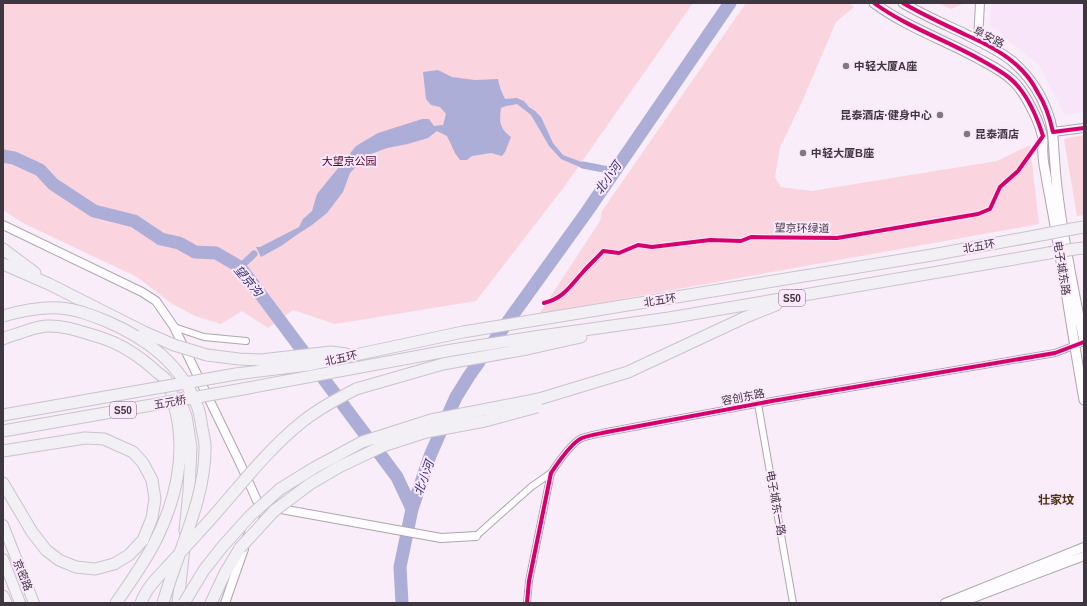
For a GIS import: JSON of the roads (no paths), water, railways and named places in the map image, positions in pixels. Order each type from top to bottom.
[{"type":"highway","name":"北五环","points":[[305,360],[353,355],[463,332],[932,255],[1084,227]]},
{"type":"highway","name":"北五环","points":[[243,389],[452,350],[669,318],[1079,248]]},
{"type":"highway","points":[[3,249],[49,284]]},
{"type":"highway","points":[[3,264],[49,284],[144,332],[174,345],[207,354],[240,359],[305,360]]},
{"type":"highway","points":[[211,603],[225,572],[240,548],[274,512],[310,484],[339,467],[382,446],[426,432],[485,421],[628,372],[746,317],[794,297]]},
{"type":"highway","points":[[3,316],[38,309],[60,308],[91,315],[128,331],[143,340],[161,354],[175,368],[191,392],[198,409],[205,445],[204,467],[200,489],[192,516],[163,603]]},
{"type":"highway","points":[[134,603],[213,518],[253,469],[286,435],[317,410],[356,389],[444,364],[527,349],[669,318]]},
{"type":"highway","points":[[3,339],[27,330],[45,326],[77,330],[105,339],[133,352],[147,362],[167,381],[178,397],[186,416],[191,448],[189,491],[178,603]]},
{"type":"highway","name":"五元桥","points":[[3,415],[236,374],[305,360]]},
{"type":"highway","points":[[116,603],[138,572],[155,541],[170,505],[178,474],[180,429],[167,381]]},
{"type":"highway","name":"五元桥","points":[[3,431],[243,389]]},
{"type":"highway","points":[[184,603],[204,570],[250,516],[280,489],[314,468],[362,442],[424,422],[538,403]]},
{"type":"highway","points":[[3,451],[85,438],[104,439],[133,452],[143,463],[152,480],[155,499],[152,518],[143,540],[129,555],[114,564],[95,569],[76,567],[59,560],[46,550],[32,532],[3,483]]},
{"type":"highway","points":[[3,524],[34,603]]},
{"type":"highway","points":[[3,559],[20,603]]},
{"type":"highway","points":[[141,603],[152,583]]},
{"type":"highway","points":[[3,596],[6,603]]},
{"type":"main road","name":"电子城东路","points":[[874,3],[895,17],[969,53],[1005,74],[1015,83],[1027,99],[1043,136],[1042,156],[1054,220],[1081,343]]},
{"type":"main road","name":"阜安路","points":[[903,3],[978,40],[1000,52],[1013,62],[1026,75],[1038,92],[1047,111],[1053,132]]},
{"type":"main road","name":"电子城东路","points":[[1053,132],[1058,196],[1081,343],[1077,361],[1084,400]]},
{"type":"main road","name":"京密路","points":[[3,570],[17,603]]},
{"type":"street","points":[[978,40],[980,3]]},
{"type":"street","points":[[1053,132],[1084,128]]},
{"type":"street","points":[[3,225],[142,292],[156,301],[174,327],[259,504],[225,603]]},
{"type":"street","points":[[174,327],[204,337],[246,341]]},
{"type":"street","name":"容创东路","points":[[527,603],[551,473],[560,460],[581,438],[758,404],[1055,353],[1081,343]]},
{"type":"street","name":"电子城东一路","points":[[758,404],[793,603]]},
{"type":"street","points":[[259,504],[434,537],[476,536],[531,488],[551,473]]},
{"type":"street","points":[[945,603],[1084,547]]},
{"type":"street","points":[[960,603],[1084,556]]},
{"type":"water","points":[[438,70],[452,77],[475,80],[498,79],[505,99],[517,98],[524,101],[541,117],[553,143],[563,155],[584,163],[582,168],[561,159],[549,146],[531,115],[517,104],[506,106],[501,108],[500,121],[502,128],[511,137],[502,156],[491,153],[472,156],[467,160],[460,160],[447,136],[437,131],[428,138],[387,148],[366,156],[350,173],[343,192],[327,213],[281,246],[261,257],[256,247],[260,247],[299,227],[303,219],[312,211],[317,194],[356,146],[378,133],[422,119],[429,119],[434,126],[443,125],[446,114],[440,107],[431,105],[426,99],[423,72]]},
{"type":"waterway","name":"北小河","points":[[486,352],[586,213],[730,3]]},
{"type":"waterway","name":"望京沟","points":[[3,156],[14,158],[40,170],[53,184],[94,211],[134,221],[161,239],[179,243],[195,252],[216,253],[240,267],[397,477],[412,509]]},
{"type":"waterway","points":[[583,165],[614,171]]},
{"type":"waterway","points":[[240,267],[254,254]]},
{"type":"waterway","name":"北小河","points":[[402,603],[400,567],[412,509],[430,456],[456,397],[479,362]]},
{"type":"place","name":"中轻大厦A座","points":[[846,66]]},
{"type":"place","name":"昆泰酒店·健身中心","points":[[940,115]]},
{"type":"place","name":"昆泰酒店","points":[[967,134]]},
{"type":"place","name":"中轻大厦B座","points":[[803,153]]},
{"type":"district","name":"壮家坟","points":[[1056,500]]},
{"type":"park label","name":"大望京公园","points":[[349,161]]}]
